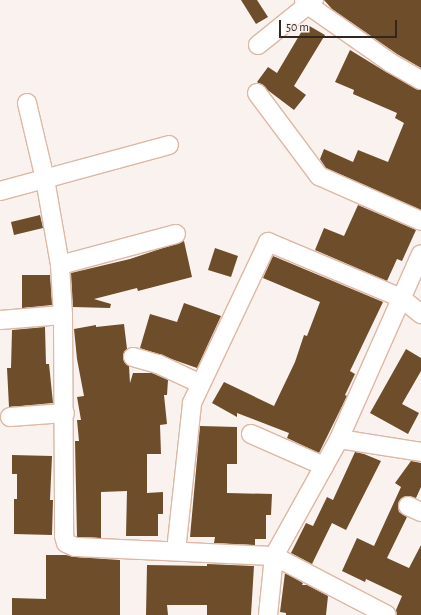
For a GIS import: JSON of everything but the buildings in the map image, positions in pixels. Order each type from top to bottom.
[{"type":"street","points":[[258,45],[309,2],[390,63],[421,80]]},
{"type":"street","points":[[257,92],[319,176],[421,221]]},
{"type":"street","points":[[27,103],[45,179],[60,265],[63,315],[65,413],[64,536],[66,543],[75,547],[274,556],[387,615]]},
{"type":"street","points":[[0,191],[170,145]]},
{"type":"street","points":[[60,265],[176,234]]},
{"type":"street","points":[[176,551],[192,403],[268,242],[401,298],[421,314]]},
{"type":"street","points":[[268,615],[274,556],[339,438],[421,254]]},
{"type":"street","points":[[0,320],[63,315]]},
{"type":"street","points":[[132,357],[158,364],[201,384]]},
{"type":"street","points":[[10,417],[65,413]]},
{"type":"street","points":[[251,434],[324,466]]},
{"type":"street","points":[[339,438],[421,452]]}]
